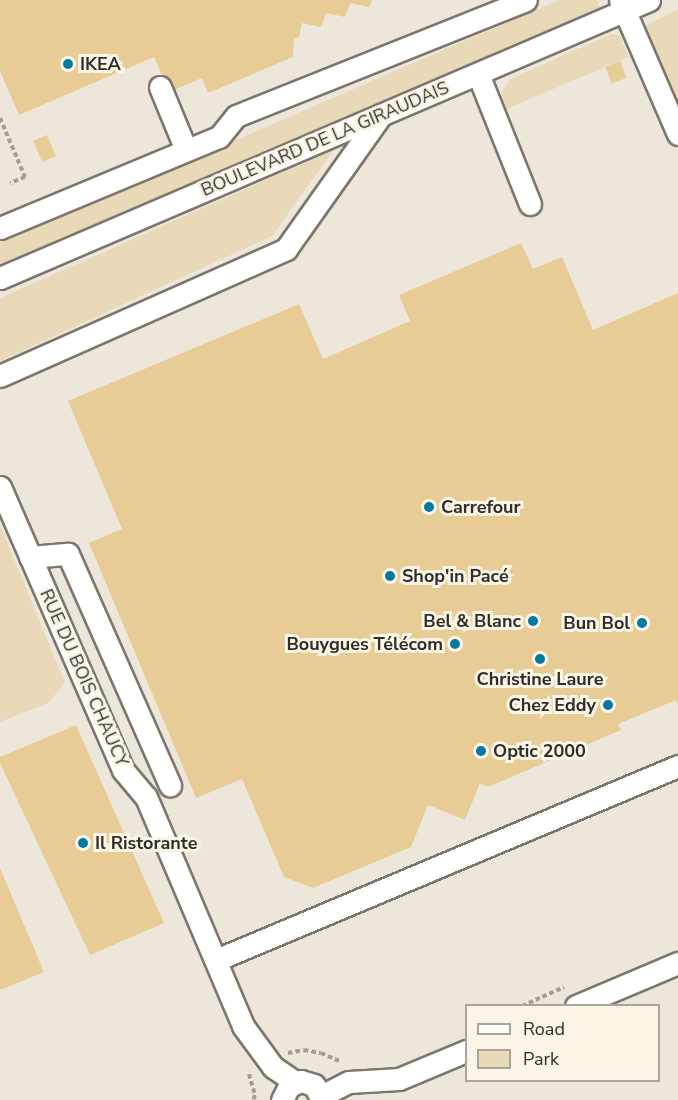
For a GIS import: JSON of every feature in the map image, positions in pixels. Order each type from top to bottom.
[{"type":"lane","points":[[0,228],[219,137],[236,116],[526,0]]},
{"type":"lane","name":"BOULEVARD DE LA GIRAUDAIS","points":[[0,278],[478,74],[622,5],[649,0]]},
{"type":"lane","points":[[622,5],[678,134]]},
{"type":"lane","points":[[478,74],[530,204]]},
{"type":"lane","points":[[160,87],[186,150]]},
{"type":"lane","points":[[0,376],[285,249],[382,115]]},
{"type":"lane","name":"RUE DU BOIS CHAUCY","points":[[0,487],[123,770],[146,797],[243,1026],[273,1067],[295,1082],[301,1081],[314,1085],[322,1098]]},
{"type":"lane","points":[[30,557],[68,554],[170,785]]},
{"type":"lane","points":[[216,960],[678,766]]},
{"type":"lane","points":[[578,1004],[678,963]]},
{"type":"lane","points":[[322,1098],[349,1082],[399,1079],[465,1051]]},
{"type":"lane","points":[[282,1100],[284,1091],[295,1082]]},
{"type":"path","points":[[0,118],[25,177],[10,183]]},
{"type":"green space","points":[[559,0],[597,0],[602,13],[0,269],[0,242]]},
{"type":"green space","points":[[678,9],[678,105],[645,26]]},
{"type":"green space","points":[[611,34],[619,35],[629,57],[504,110],[502,92],[510,79]]},
{"type":"green space","points":[[334,150],[272,236],[0,361],[0,298]]},
{"type":"green space","points":[[0,525],[65,683],[48,703],[0,722]]},
{"type":"building","name":"IKEA","points":[[0,0],[372,0],[369,7],[350,3],[345,17],[326,13],[321,27],[302,23],[299,37],[294,39],[293,57],[208,93],[202,78],[169,92],[154,57],[19,115],[0,71]]},
{"type":"building","points":[[620,61],[627,78],[612,84],[605,67]]},
{"type":"building","points":[[47,135],[56,156],[42,162],[33,141]]},
{"type":"building","name":"Shop'in Pacé","points":[[521,243],[533,269],[562,257],[593,330],[678,293],[678,705],[676,700],[618,724],[621,730],[488,787],[480,783],[465,820],[428,805],[411,847],[313,888],[284,877],[242,779],[196,798],[89,543],[122,529],[68,401],[299,304],[323,359],[410,321],[399,295]]},
{"type":"building","name":"Il Ristorante","points":[[76,725],[164,923],[90,955],[0,763],[0,757]]},
{"type":"building","points":[[0,868],[44,972],[0,990]]},
{"type":"place","name":"IKEA","points":[[68,64]]},
{"type":"place","name":"Carrefour","points":[[429,507]]},
{"type":"place","name":"Shop'in Pacé","points":[[390,576]]},
{"type":"place","name":"Bel & Blanc","points":[[533,621]]},
{"type":"place","name":"Bun Bol","points":[[642,623]]},
{"type":"place","name":"Bouygues Télécom","points":[[455,644]]},
{"type":"place","name":"Christine Laure","points":[[540,659]]},
{"type":"place","name":"Chez Eddy","points":[[608,705]]},
{"type":"place","name":"Optic 2000","points":[[481,751]]},
{"type":"place","name":"Il Ristorante","points":[[83,843]]}]
